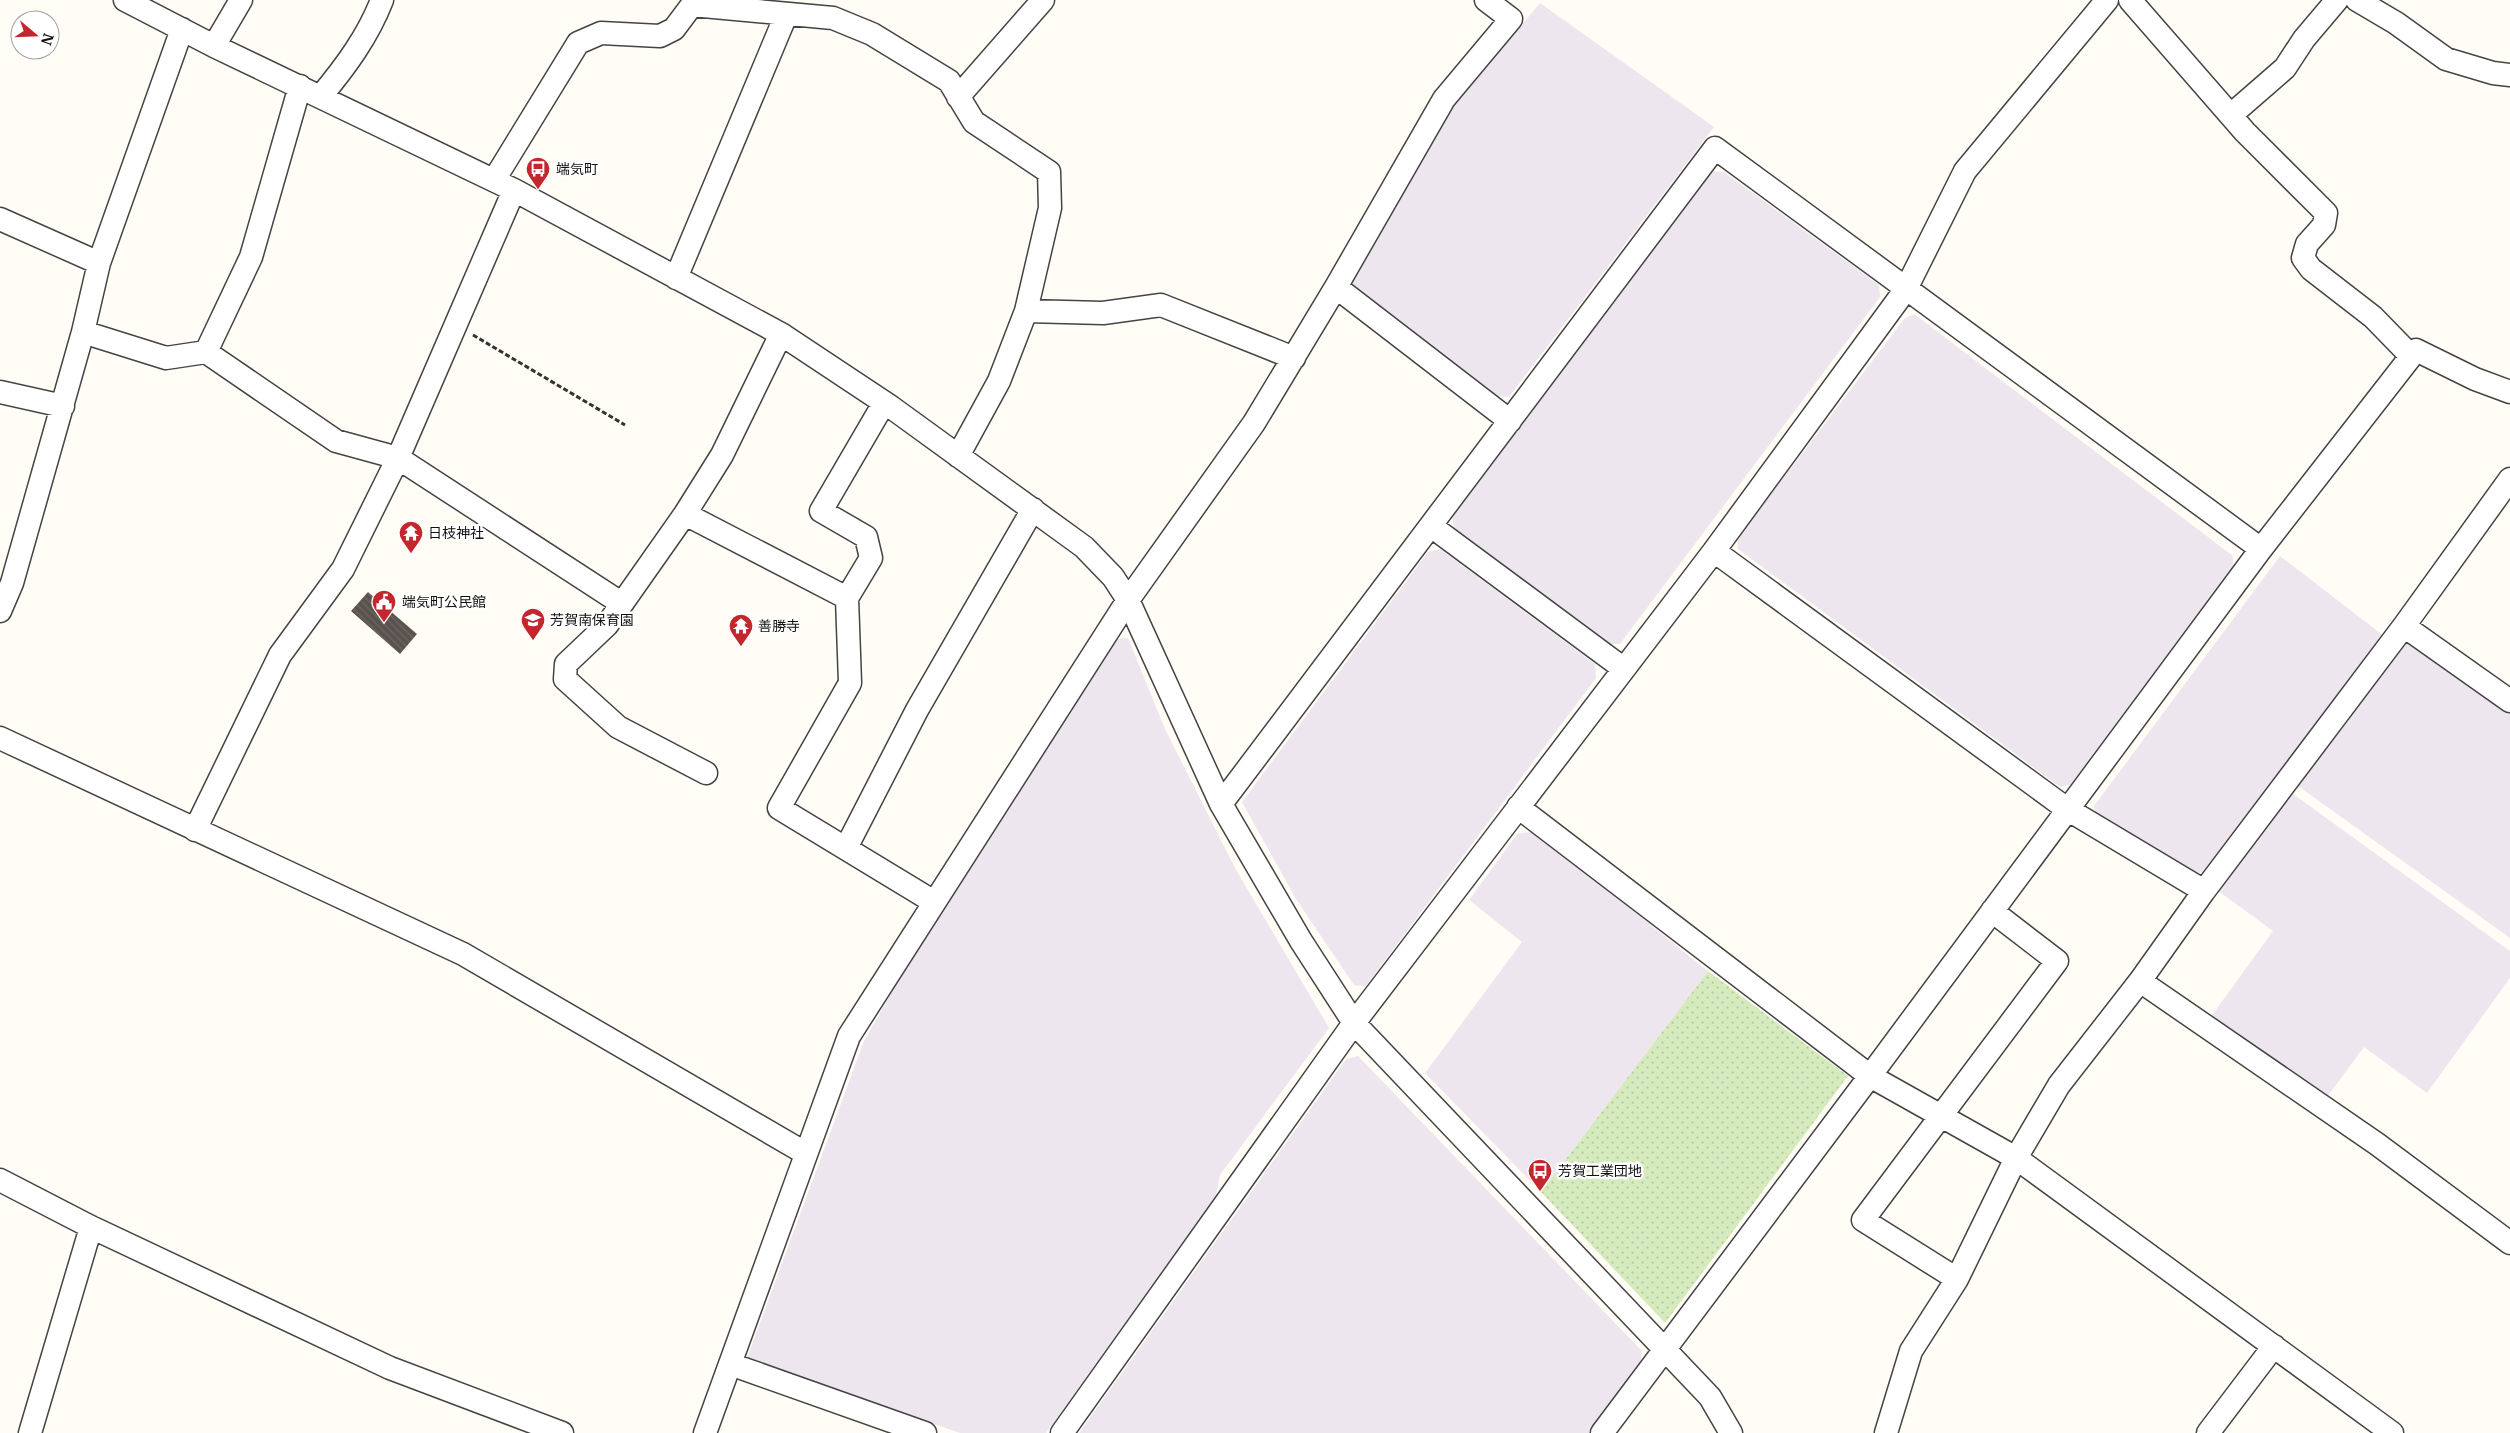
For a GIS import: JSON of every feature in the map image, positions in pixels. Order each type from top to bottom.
[{"type":"street","points":[[125,0],[214,46],[514,190],[781,334],[884,403],[1084,547],[1113,577],[1128,600],[1221,804],[1301,941],[1354,1023],[1665,1348],[1710,1397],[1731,1433]]},
{"type":"street","points":[[214,46],[241,0]]},
{"type":"street","points":[[321,96],[371,28],[382,0]]},
{"type":"street","points":[[958,97],[1043,0]]},
{"type":"street","points":[[705,1433],[849,1036],[1128,600],[1254,423],[1336,287],[1444,99],[1511,19],[1486,0]]},
{"type":"street","points":[[1062,1433],[1354,1023],[1714,551],[1906,289],[1965,171],[2107,0]]},
{"type":"street","points":[[2130,0],[2231,115],[2326,212],[2324,225],[2307,244],[2303,258],[2307,264],[2414,353],[2510,392]]},
{"type":"street","points":[[2231,115],[2285,68],[2304,39],[2337,0]]},
{"type":"street","points":[[2357,0],[2396,23],[2446,59],[2493,73],[2510,74]]},
{"type":"street","points":[[494,180],[578,43],[602,34],[660,36],[674,28],[693,2],[786,15],[833,18],[872,34],[949,81],[974,122],[1049,172],[1050,208],[1026,311],[999,381],[958,456]]},
{"type":"street","points":[[676,278],[786,15]]},
{"type":"street","points":[[0,611],[12,583],[63,406],[99,263],[182,29]]},
{"type":"street","points":[[206,352],[251,257],[300,86]]},
{"type":"street","points":[[1221,804],[1715,148],[2261,549]]},
{"type":"street","points":[[195,830],[280,655],[343,569],[398,458],[514,190]]},
{"type":"street","points":[[0,219],[99,263]]},
{"type":"street","points":[[1336,287],[1510,421]]},
{"type":"street","points":[[1026,311],[1103,313],[1161,305],[1294,358]]},
{"type":"street","points":[[83,332],[166,358],[206,352],[336,441],[398,458],[621,603]]},
{"type":"street","points":[[706,773],[618,726],[565,679],[566,664],[607,625],[685,514],[722,455],[781,334]]},
{"type":"street","points":[[1602,1433],[2261,549],[2414,353]]},
{"type":"street","points":[[0,392],[63,406]]},
{"type":"street","points":[[884,403],[821,511],[866,537],[871,558],[847,598],[850,683],[779,808],[934,902]]},
{"type":"street","points":[[1886,1433],[1911,1351],[1957,1279],[2016,1158],[2059,1085],[2140,981],[2204,891],[2404,626],[2510,479]]},
{"type":"street","points":[[846,848],[917,710],[1033,509]]},
{"type":"street","points":[[685,514],[847,598]]},
{"type":"street","points":[[1431,526],[1624,669]]},
{"type":"street","points":[[1714,551],[2067,810],[2204,891]]},
{"type":"street","points":[[2404,626],[2510,701]]},
{"type":"street","points":[[0,738],[463,954],[805,1153]]},
{"type":"street","points":[[1518,807],[1870,1076],[2016,1158],[2392,1433]]},
{"type":"street","points":[[1957,1279],[1863,1220],[2057,962],[1992,911]]},
{"type":"street","points":[[2140,981],[2377,1144],[2510,1243]]},
{"type":"street","points":[[0,1180],[91,1227],[390,1368],[556,1432]]},
{"type":"street","points":[[30,1433],[91,1227]]},
{"type":"street","points":[[2208,1433],[2274,1346]]},
{"type":"street","points":[[730,1364],[925,1433]]},
{"type":"path","points":[[456,325],[625,425]]},
{"type":"shaded area","points":[[1540,3],[1714,127],[1509,397],[1493,396],[1353,292],[1351,276],[1454,105]]},
{"type":"shaded area","points":[[1713,171],[1724,172],[1879,285],[1880,297],[1620,644],[1607,644],[1454,529],[1452,515]]},
{"type":"shaded area","points":[[1914,314],[2233,556],[2233,565],[2070,785],[2060,787],[1738,549],[1737,539],[1905,318]]},
{"type":"shaded area","points":[[1440,549],[1595,664],[1596,678],[1365,987],[1354,985],[1296,899],[1242,802],[1428,552]]},
{"type":"shaded area","points":[[2280,556],[2384,636],[2209,871],[2197,873],[2095,815],[2094,806]]},
{"type":"shaded area","points":[[1128,638],[1165,729],[1235,868],[1329,1028],[1220,1175],[1216,1195],[1046,1433],[960,1433],[747,1358],[864,1041],[913,955],[1116,639]]},
{"type":"shaded area","points":[[2402,639],[2410,640],[2510,712],[2510,938],[2298,786],[2349,720],[2347,714]]},
{"type":"shaded area","points":[[2289,791],[2510,951],[2510,978],[2427,1093],[2364,1047],[2324,1101],[2210,1018],[2273,931],[2217,890]]},
{"type":"shaded area","points":[[1535,832],[1708,971],[1541,1192],[1425,1073],[1522,942],[1469,900],[1518,833]]},
{"type":"shaded area","points":[[1358,1056],[1642,1351],[1640,1364],[1589,1433],[1079,1433],[1346,1059]]},
{"type":"green space","points":[[1708,971],[1848,1076],[1665,1323],[1541,1192]]},
{"type":"building","name":"端気町公民館","points":[[368,592],[417,634],[400,654],[351,611]]},
{"type":"place","name":"端気町","points":[[538,190]]},
{"type":"place","name":"日枝神社","points":[[411,554]]},
{"type":"place","name":"端気町公民館","points":[[384,623]]},
{"type":"place","name":"芳賀南保育園","points":[[533,641]]},
{"type":"place","name":"善勝寺","points":[[741,647]]},
{"type":"place","name":"芳賀工業団地","points":[[1540,1192]]}]
